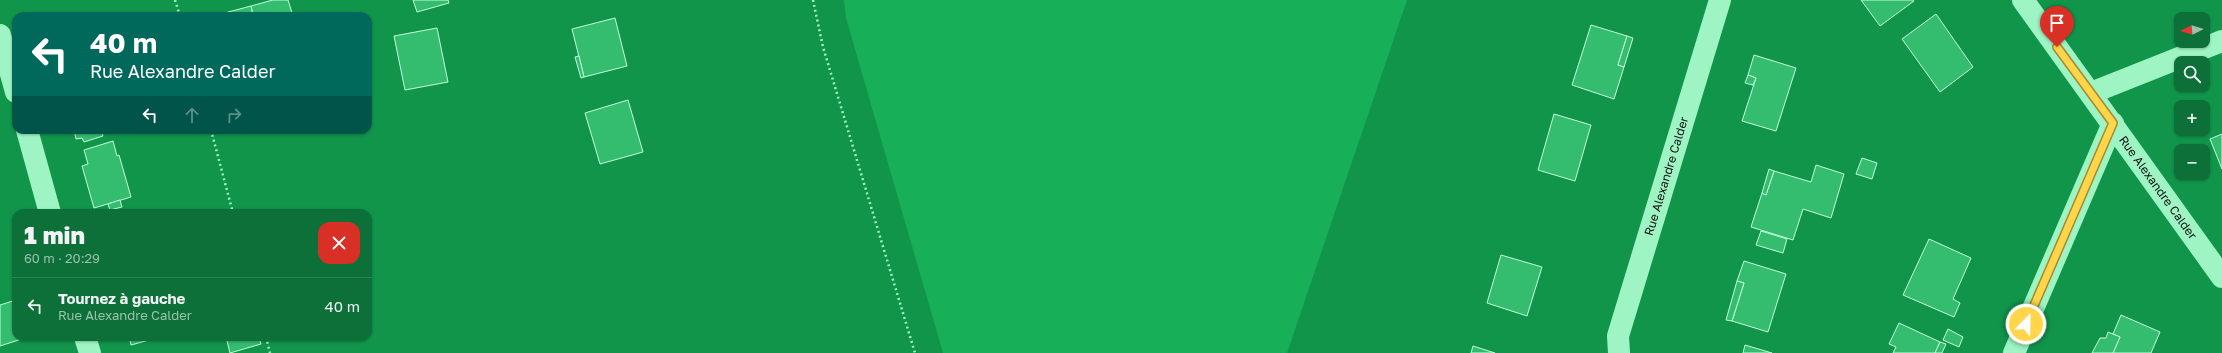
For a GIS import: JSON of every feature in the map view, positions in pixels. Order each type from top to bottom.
[{"type":"street","name":"Rue Alexandre Calder","points":[[1619,353],[1618,336],[1720,0]]},
{"type":"street","name":"Rue Alexandre Calder","points":[[2023,0],[2113,123],[2222,277]]},
{"type":"street","points":[[0,35],[12,78]]},
{"type":"street","points":[[2091,93],[2222,41]]},
{"type":"street","points":[[2014,353],[2113,123]]},
{"type":"street","points":[[28,134],[49,209]]},
{"type":"street","points":[[86,341],[90,353]]},
{"type":"path","points":[[175,0],[179,12]]},
{"type":"path","points":[[813,0],[823,47],[915,353]]},
{"type":"path","points":[[212,134],[232,209]]},
{"type":"path","points":[[267,341],[270,353]]},
{"type":"green space","points":[[844,0],[1407,0],[1287,353],[943,353],[846,18]]},
{"type":"building","points":[[273,0],[288,0],[292,12],[252,12],[251,6]]},
{"type":"building","points":[[413,0],[448,0],[449,3],[417,12]]},
{"type":"building","points":[[1861,0],[1913,0],[1914,1],[1880,26]]},
{"type":"building","points":[[251,6],[252,12],[228,12]]},
{"type":"building","points":[[1936,14],[1973,67],[1940,92],[1902,39]]},
{"type":"building","points":[[615,18],[627,66],[584,77],[572,29]]},
{"type":"building","points":[[1591,25],[1627,36],[1618,65],[1624,67],[1614,99],[1572,85]]},
{"type":"building","points":[[437,28],[448,82],[405,90],[394,36]]},
{"type":"building","points":[[1627,36],[1633,38],[1624,67],[1618,65]]},
{"type":"building","points":[[1754,55],[1796,68],[1776,131],[1742,121],[1756,78],[1748,75]]},
{"type":"building","points":[[579,56],[584,77],[581,78],[575,57]]},
{"type":"building","points":[[1748,75],[1756,78],[1753,85],[1745,83]]},
{"type":"building","points":[[628,100],[643,152],[600,164],[585,113]]},
{"type":"building","points":[[1554,114],[1591,125],[1575,181],[1538,170]]},
{"type":"building","points":[[75,134],[102,134],[103,136],[84,142],[82,138],[76,139]]},
{"type":"building","points":[[2222,134],[2222,169],[2210,139]]},
{"type":"building","points":[[113,141],[117,156],[119,155],[131,197],[94,208],[82,166],[88,164],[84,150]]},
{"type":"building","points":[[1862,158],[1877,163],[1872,179],[1856,174]]},
{"type":"building","points":[[1816,165],[1844,174],[1831,218],[1803,209],[1793,240],[1751,227],[1762,193],[1766,195],[1774,171],[1811,182]]},
{"type":"building","points":[[1769,169],[1774,171],[1766,195],[1762,193]]},
{"type":"building","points":[[120,200],[122,207],[110,209],[108,204]]},
{"type":"building","points":[[1761,231],[1787,239],[1783,253],[1756,245]]},
{"type":"building","points":[[1929,239],[1971,258],[1953,299],[1960,303],[1954,317],[1903,295]]},
{"type":"building","points":[[1501,255],[1542,267],[1527,316],[1487,303]]},
{"type":"building","points":[[1744,261],[1786,274],[1768,332],[1732,321],[1744,283],[1737,281]]},
{"type":"building","points":[[1737,281],[1744,283],[1732,321],[1726,320]]},
{"type":"building","points":[[12,301],[12,341],[16,341],[0,346],[0,305]]},
{"type":"building","points":[[2121,315],[2160,332],[2151,353],[2113,353],[2120,337],[2113,334]]},
{"type":"building","points":[[1899,323],[1940,342],[1935,353],[1893,353],[1896,347],[1889,344]]},
{"type":"building","points":[[1948,329],[1963,337],[1959,347],[1943,340]]},
{"type":"building","points":[[2108,332],[2120,337],[2113,353],[2092,353],[2100,338],[2106,338]]},
{"type":"building","points":[[130,341],[146,341],[131,345]]},
{"type":"building","points":[[227,341],[260,341],[261,344],[230,353]]},
{"type":"building","points":[[1940,342],[1946,344],[1942,353],[1935,353]]},
{"type":"building","points":[[1745,345],[1772,353],[1743,353]]},
{"type":"building","points":[[1473,346],[1495,353],[1471,353]]},
{"type":"route","points":[[2026,324],[2113,123],[2057,47]]}]
